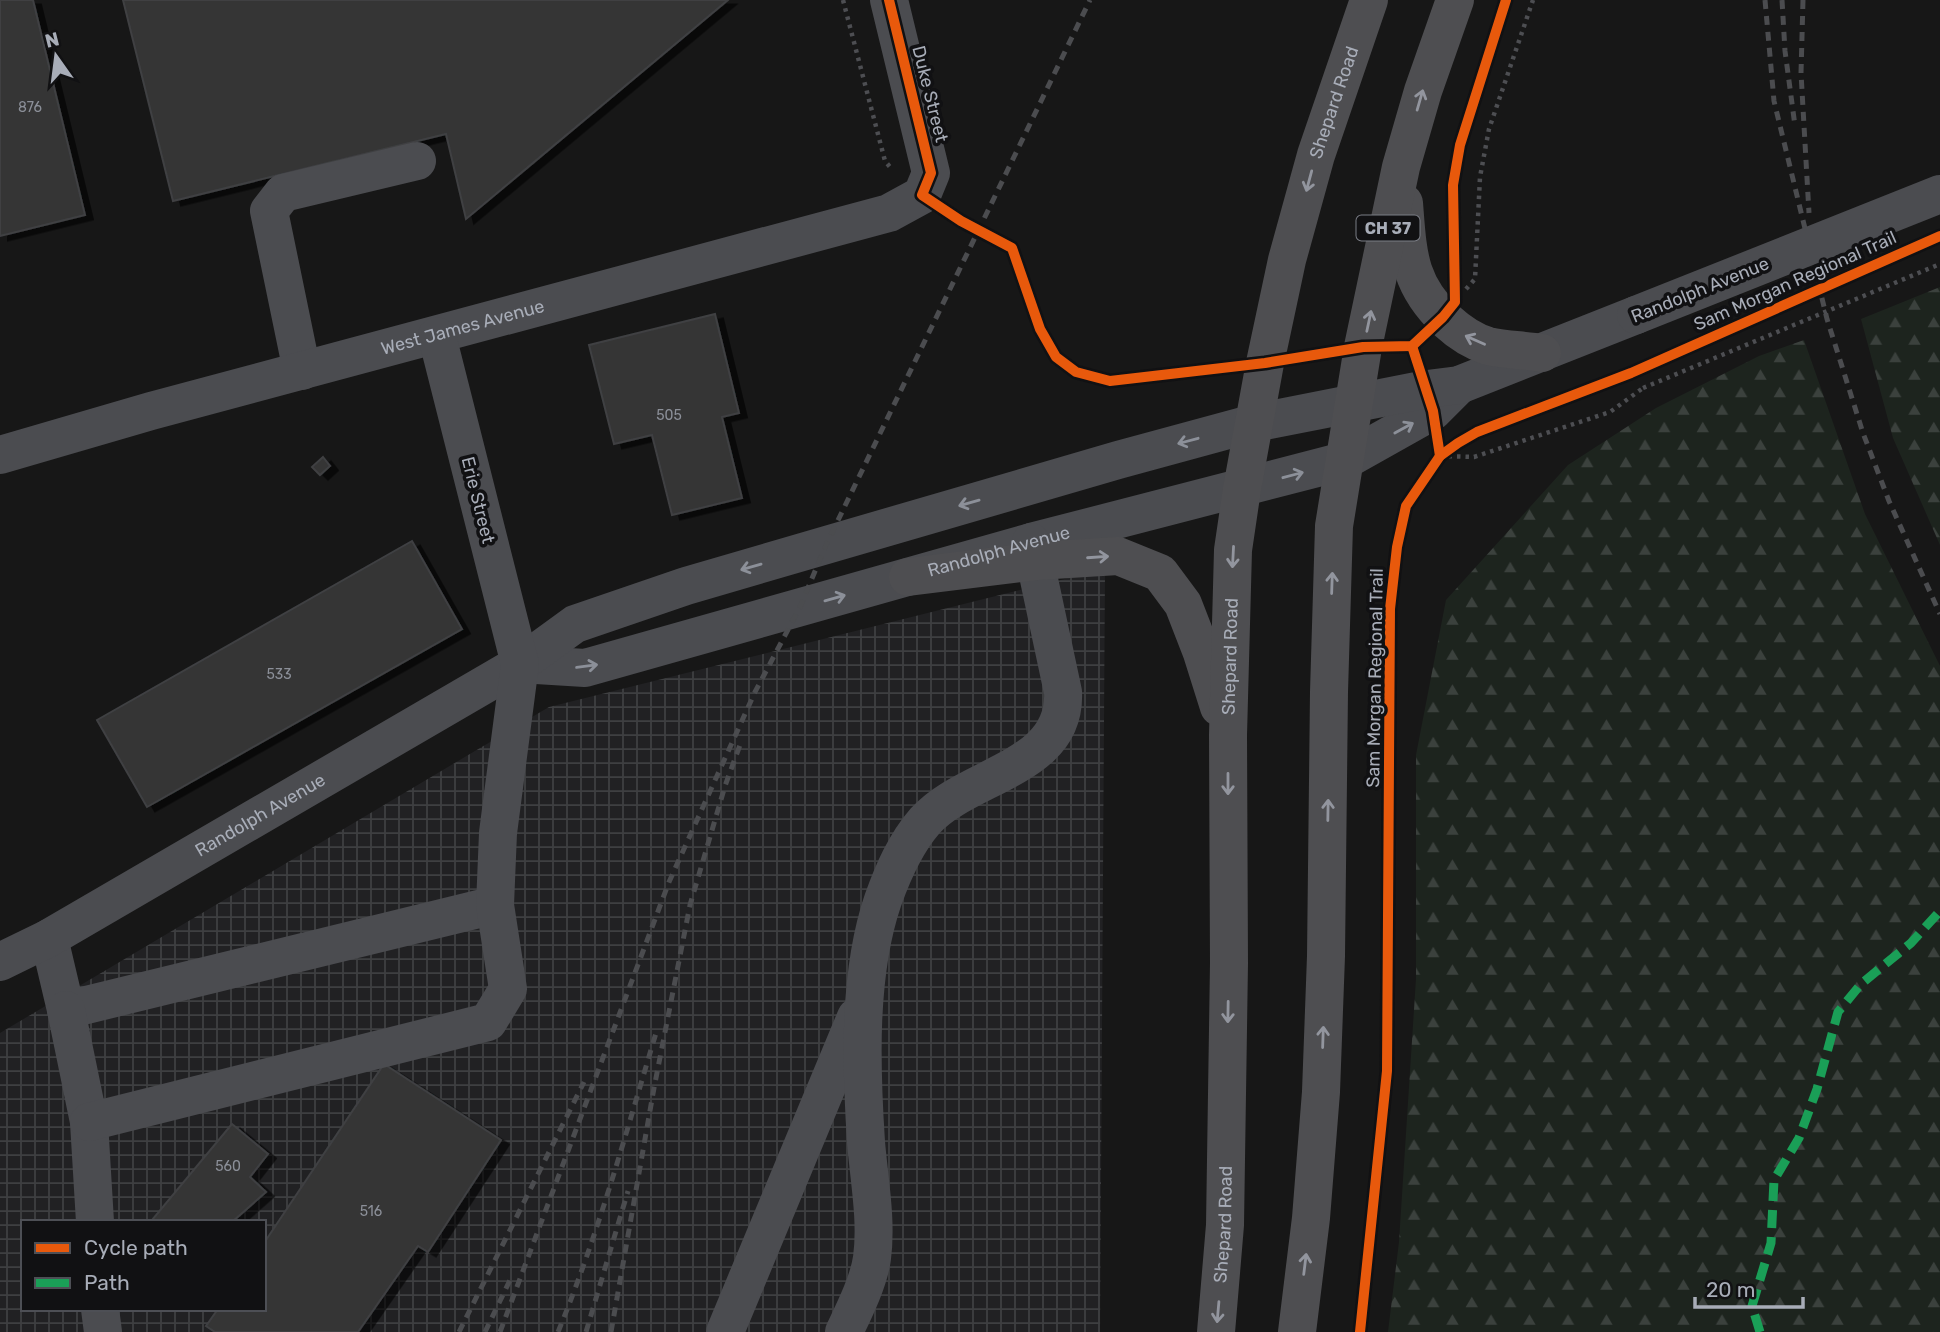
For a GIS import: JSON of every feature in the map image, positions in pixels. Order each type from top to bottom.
[{"type":"highway","name":"Shepard Road","points":[[1216,1332],[1225,1213],[1229,963],[1228,735],[1233,550],[1254,423],[1287,260],[1316,155],[1369,0]]},
{"type":"highway","name":"CH 37","points":[[1344,461],[1353,403],[1401,167],[1423,90],[1455,0]]},
{"type":"highway","points":[[1401,167],[1407,249],[1420,291],[1451,301],[1466,337],[1488,346],[1542,353]]},
{"type":"highway","points":[[1297,1332],[1311,1218],[1321,1092],[1334,526],[1344,461]]},
{"type":"highway","points":[[908,577],[1034,552],[1118,556],[1160,573],[1183,604],[1228,735]]},
{"type":"street","name":"Duke Street","points":[[889,0],[931,173],[910,186]]},
{"type":"street","points":[[302,371],[270,211],[283,193],[417,161]]},
{"type":"street","name":"West James Avenue","points":[[0,455],[889,213],[910,186]]},
{"type":"street","name":"Randolph Avenue","points":[[1034,552],[1344,461],[1446,398],[1542,353],[1940,194]]},
{"type":"street","name":"Erie Street","points":[[437,337],[520,664]]},
{"type":"street","name":"Randolph Avenue","points":[[0,962],[49,938],[520,664],[575,624],[686,586],[1254,423],[1353,403],[1446,398]]},
{"type":"street","points":[[844,1332],[872,1259],[863,1055],[865,995],[878,914],[892,875],[908,845],[926,820],[956,797],[1038,752],[1057,729],[1064,710],[1063,692],[1034,552]]},
{"type":"street","name":"Randolph Avenue","points":[[520,664],[585,668],[908,577]]},
{"type":"street","points":[[89,1122],[488,1022],[508,989],[495,905],[498,833],[520,664]]},
{"type":"street","points":[[66,1010],[495,905]]},
{"type":"street","points":[[49,938],[89,1122],[95,1220]]},
{"type":"street","points":[[725,1332],[865,995]]},
{"type":"street","points":[[100,1311],[103,1332]]},
{"type":"path","points":[[844,0],[885,161],[910,186]]},
{"type":"path","points":[[1451,301],[1475,279],[1480,177],[1489,129],[1533,0]]},
{"type":"path","points":[[1437,461],[1474,457],[1610,412],[1643,388],[1940,264]]},
{"type":"path","points":[[1437,461],[1446,398]]},
{"type":"path","points":[[1437,461],[1458,443]]},
{"type":"shaded area","points":[[1105,569],[1100,1332],[0,1332],[0,1033],[549,707]]},
{"type":"green space","points":[[1940,287],[1940,545],[1893,438],[1861,319]]},
{"type":"green space","points":[[1804,340],[1865,514],[1940,666],[1940,1332],[1388,1332],[1399,1242],[1416,979],[1416,755],[1446,600],[1568,465],[1656,408],[1759,356]]},
{"type":"building","points":[[0,0],[33,0],[85,215],[0,236]]},
{"type":"building","points":[[123,0],[728,0],[466,219],[446,134],[173,201]]},
{"type":"building","points":[[715,314],[739,413],[722,417],[742,498],[672,515],[652,435],[614,444],[589,345]]},
{"type":"building","points":[[323,457],[330,466],[320,475],[312,467]]},
{"type":"building","points":[[412,541],[462,629],[147,807],[97,720]]},
{"type":"building","points":[[384,1064],[501,1140],[428,1252],[418,1246],[358,1332],[215,1332],[206,1326],[217,1311],[266,1311],[266,1240]]},
{"type":"building","points":[[232,1124],[268,1154],[250,1177],[266,1192],[234,1220],[152,1220]]},
{"type":"railway","points":[[500,1332],[669,882],[755,692],[800,607],[826,545],[1090,0]]},
{"type":"railway","points":[[1765,0],[1774,101],[1827,319],[1863,433],[1889,501],[1940,614]]},
{"type":"railway","points":[[1782,0],[1785,51],[1795,126]]},
{"type":"railway","points":[[1803,0],[1801,73],[1809,213]]},
{"type":"railway","points":[[611,1332],[654,1088],[690,905],[740,745]]},
{"type":"railway","points":[[558,1332],[599,1221],[656,1033]]},
{"type":"railway","points":[[459,1332],[584,1082]]},
{"type":"railway","points":[[586,1332],[628,1191]]},
{"type":"railway","points":[[485,1332],[511,1278]]},
{"type":"marked path","points":[[1760,1332],[1752,1306],[1771,1243],[1774,1180],[1799,1138],[1817,1089],[1838,1012],[1861,984],[1911,943],[1940,911]]},
{"type":"cycle path","points":[[889,0],[931,173],[922,195],[961,221],[1012,248],[1040,329],[1056,357],[1076,372],[1110,381],[1265,363],[1363,347],[1412,346],[1443,317],[1455,302],[1453,185],[1460,145],[1506,0]]},
{"type":"cycle path","name":"Sam Morgan Regional Trail","points":[[1360,1332],[1387,1071],[1390,609],[1397,547],[1406,506],[1440,456],[1477,432],[1631,373],[1940,236]]},
{"type":"cycle path","points":[[1412,346],[1433,411],[1440,456]]}]
